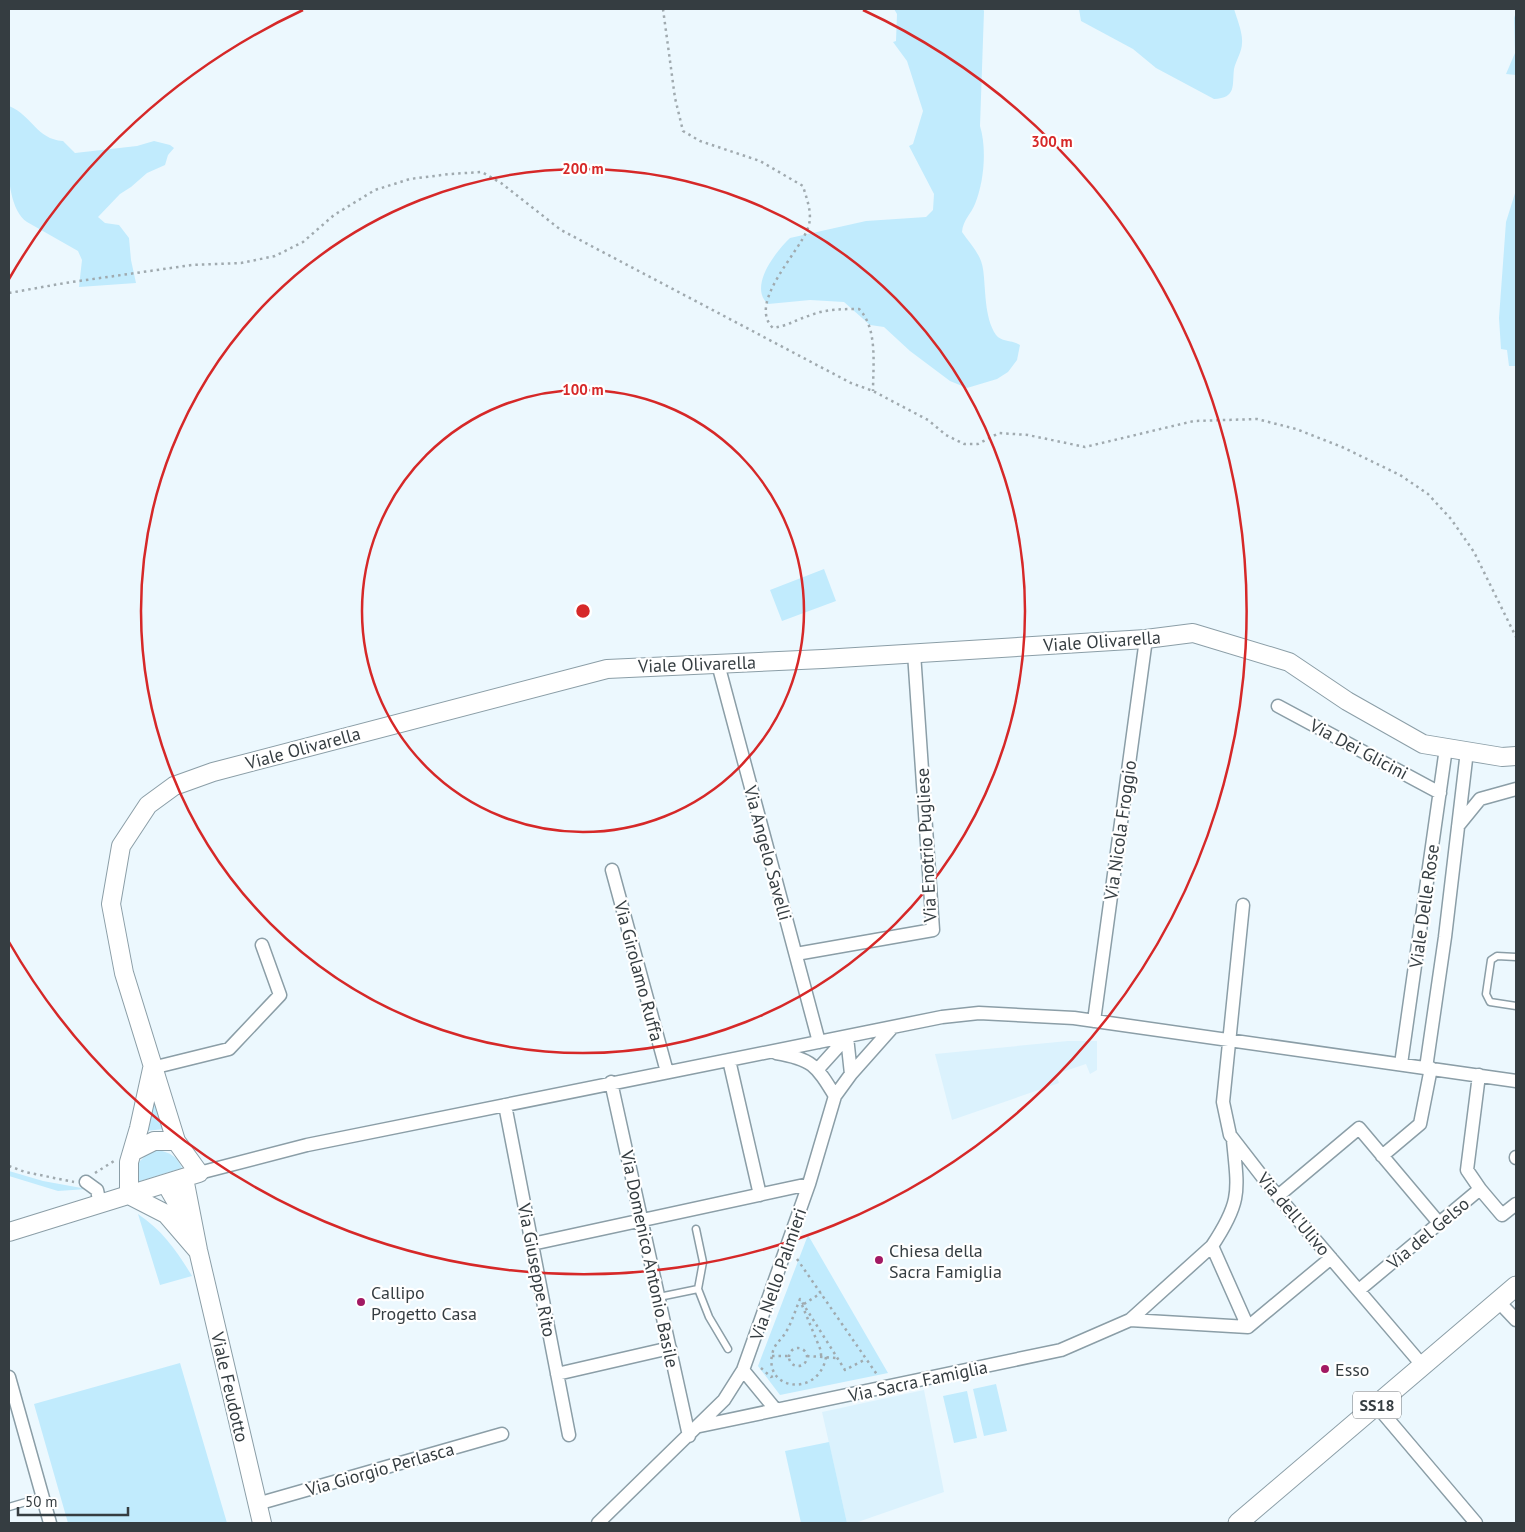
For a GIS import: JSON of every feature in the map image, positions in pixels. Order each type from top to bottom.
[{"type":"main road","name":"SS18","points":[[1238,1523],[1516,1286]]},
{"type":"street","name":"Viale Olivarella","points":[[191,1176],[176,1141],[124,973],[111,904],[121,846],[148,805],[174,786],[308,746],[607,668],[914,653],[1146,639],[1193,633],[1289,662],[1348,701],[1423,744],[1502,757],[1516,756]]},
{"type":"street","name":"Via Nicola Froggio","points":[[1094,1021],[1146,639]]},
{"type":"street","name":"Via Enotrio Pugliese","points":[[796,954],[933,930],[914,653]]},
{"type":"street","name":"Via Angelo Savelli","points":[[718,664],[819,1042]]},
{"type":"street","name":"Via Dei Glicini","points":[[1278,706],[1440,793]]},
{"type":"street","name":"Viale Delle Rose","points":[[1400,1064],[1446,748]]},
{"type":"street","name":"Viale Delle Rose","points":[[1382,1156],[1420,1124],[1467,751]]},
{"type":"street","points":[[1458,826],[1480,799],[1516,789]]},
{"type":"street","name":"Via Girolamo Ruffa","points":[[612,870],[667,1072]]},
{"type":"street","name":"Via dell'Ulivo","points":[[1243,905],[1223,1102],[1230,1136],[1278,1196],[1423,1366]]},
{"type":"street","points":[[152,1068],[229,1049],[280,995],[262,945]]},
{"type":"street","points":[[9,1232],[191,1176],[307,1144],[612,1082],[891,1029],[942,1017],[979,1013],[1029,1014],[1094,1021],[1516,1081]]},
{"type":"street","points":[[769,1052],[801,1057],[818,1070],[835,1096],[851,1074],[891,1029]]},
{"type":"street","points":[[818,1070],[847,1037]]},
{"type":"street","points":[[847,1037],[851,1074]]},
{"type":"street","points":[[730,1060],[760,1194]]},
{"type":"street","name":"Viale Olivarella","points":[[129,1195],[129,1162],[152,1068]]},
{"type":"street","points":[[1479,1075],[1467,1170],[1480,1189]]},
{"type":"street","name":"Via Domenico Antonio Basile","points":[[612,1082],[689,1436]]},
{"type":"street","name":"Via Nello Palmieri","points":[[598,1523],[700,1426],[724,1400],[743,1370],[810,1184],[835,1096]]},
{"type":"street","name":"Via Giuseppe Rito","points":[[505,1105],[569,1435]]},
{"type":"street","points":[[1278,1196],[1359,1128],[1439,1223]]},
{"type":"street","name":"Via Sacra Famiglia","points":[[700,1426],[1061,1350],[1130,1320],[1212,1246],[1229,1221],[1238,1192],[1233,1140]]},
{"type":"street","points":[[133,1148],[154,1141],[176,1141]]},
{"type":"street","name":"Viale Feudotto","points":[[191,1176],[196,1242],[262,1523]]},
{"type":"street","points":[[86,1182],[97,1190],[100,1204]]},
{"type":"street","points":[[166,1184],[196,1242]]},
{"type":"street","points":[[532,1244],[810,1184]]},
{"type":"street","name":"Via del Gelso","points":[[1359,1290],[1480,1189],[1502,1215],[1516,1204]]},
{"type":"street","points":[[129,1195],[166,1214],[196,1242]]},
{"type":"street","points":[[1212,1246],[1248,1327],[1331,1258]]},
{"type":"street","points":[[1498,1301],[1516,1320]]},
{"type":"street","name":"Via Sacra Famiglia","points":[[1130,1320],[1248,1327]]},
{"type":"street","points":[[557,1374],[670,1348]]},
{"type":"street","points":[[743,1370],[776,1410]]},
{"type":"street","points":[[9,1377],[17,1414],[50,1523]]},
{"type":"street","points":[[1376,1405],[1476,1523]]},
{"type":"street","name":"Via Giorgio Perlasca","points":[[257,1504],[502,1434]]},
{"type":"lane","points":[[1516,957],[1497,956],[1492,960],[1486,994],[1490,1002],[1516,1006]]},
{"type":"lane","points":[[696,1229],[703,1262],[698,1289],[708,1317],[728,1349]]},
{"type":"lane","points":[[659,1297],[698,1289]]},
{"type":"lane","points":[[9,1507],[43,1497]]},
{"type":"path","points":[[663,9],[675,98],[683,131],[700,141],[760,161],[803,186],[811,214],[809,227],[800,246],[777,278],[764,310],[766,322],[772,328],[789,326],[809,315],[827,310],[859,309],[864,314],[871,336],[873,391]]},
{"type":"path","points":[[9,294],[65,283],[192,265],[241,263],[275,256],[303,242],[334,215],[375,190],[410,179],[482,172],[501,183],[561,230],[851,383],[873,391],[928,420],[946,435],[964,444],[978,444],[999,433],[1028,435],[1085,447],[1194,421],[1257,419],[1296,429],[1342,447],[1400,475],[1428,494],[1451,519],[1474,552],[1516,637]]},
{"type":"path","points":[[9,1166],[25,1172],[74,1182],[86,1182],[133,1148]]},
{"type":"path","points":[[788,1245],[886,1388]]},
{"type":"path","points":[[804,1304],[821,1293]]},
{"type":"path","points":[[800,1300],[845,1370],[866,1359]]},
{"type":"path","points":[[800,1300],[772,1356],[772,1371],[778,1378],[792,1385],[806,1384],[819,1374],[824,1366],[826,1357]]},
{"type":"path","points":[[800,1300],[821,1351],[821,1357]]},
{"type":"path","points":[[796,1348],[802,1349],[807,1356],[804,1364],[798,1366],[792,1364],[789,1356],[791,1351],[796,1348]]},
{"type":"path","points":[[772,1356],[789,1356]]},
{"type":"path","points":[[807,1356],[837,1358]]},
{"type":"path","points":[[758,1366],[771,1377],[775,1375]]},
{"type":"shaded area","points":[[894,9],[983,9],[984,11],[980,126],[984,165],[981,186],[962,232],[978,254],[982,264],[987,311],[992,328],[998,337],[1020,345],[1017,360],[1008,372],[997,379],[967,388],[950,381],[910,351],[884,327],[870,325],[844,302],[810,300],[768,304],[763,297],[761,288],[766,270],[778,251],[790,238],[866,221],[926,217],[933,210],[934,194],[909,146],[913,144],[923,111],[907,61],[893,42],[896,41],[897,14]]},
{"type":"shaded area","points":[[1079,9],[1234,9],[1241,30],[1242,43],[1234,69],[1232,90],[1227,96],[1214,99],[1156,68],[1133,49],[1081,21]]},
{"type":"shaded area","points":[[1516,12],[1516,75],[1506,74],[1515,53],[1514,18]]},
{"type":"shaded area","points":[[9,106],[24,115],[40,132],[63,141],[75,153],[137,146],[154,141],[170,145],[174,148],[168,155],[165,165],[147,173],[120,194],[98,217],[105,223],[119,225],[129,238],[136,283],[79,287],[82,260],[78,251],[27,222],[19,213],[13,200],[8,168]]},
{"type":"shaded area","points":[[1516,190],[1516,366],[1509,366],[1507,350],[1501,349],[1499,318],[1506,222]]},
{"type":"shaded area","points":[[824,569],[836,601],[782,621],[770,590]]},
{"type":"shaded area","points":[[1068,1041],[1097,1041],[1097,1070],[1090,1074],[1086,1064],[1056,1074],[1059,1083],[952,1120],[935,1054]]},
{"type":"shaded area","points":[[152,1087],[165,1129],[145,1131]]},
{"type":"shaded area","points":[[159,1150],[173,1156],[182,1168],[137,1182],[136,1165],[149,1152]]},
{"type":"shaded area","points":[[9,1171],[43,1181],[87,1189],[58,1191],[9,1176]]},
{"type":"shaded area","points":[[138,1214],[147,1220],[168,1242],[192,1276],[160,1285]]},
{"type":"shaded area","points":[[808,1235],[888,1373],[780,1395],[758,1366]]},
{"type":"shaded area","points":[[180,1363],[227,1523],[68,1523],[34,1404]]},
{"type":"shaded area","points":[[996,1384],[1007,1431],[984,1436],[973,1389]]},
{"type":"shaded area","points":[[924,1390],[944,1492],[855,1523],[847,1523],[822,1412]]},
{"type":"shaded area","points":[[967,1391],[977,1438],[954,1443],[943,1396]]},
{"type":"shaded area","points":[[829,1442],[847,1523],[801,1523],[785,1451]]},
{"type":"place","name":"Chiesa della Sacra Famiglia","points":[[879,1260]]},
{"type":"place","name":"Callipo Progetto Casa","points":[[361,1302]]},
{"type":"place","name":"Esso","points":[[1325,1369]]}]
